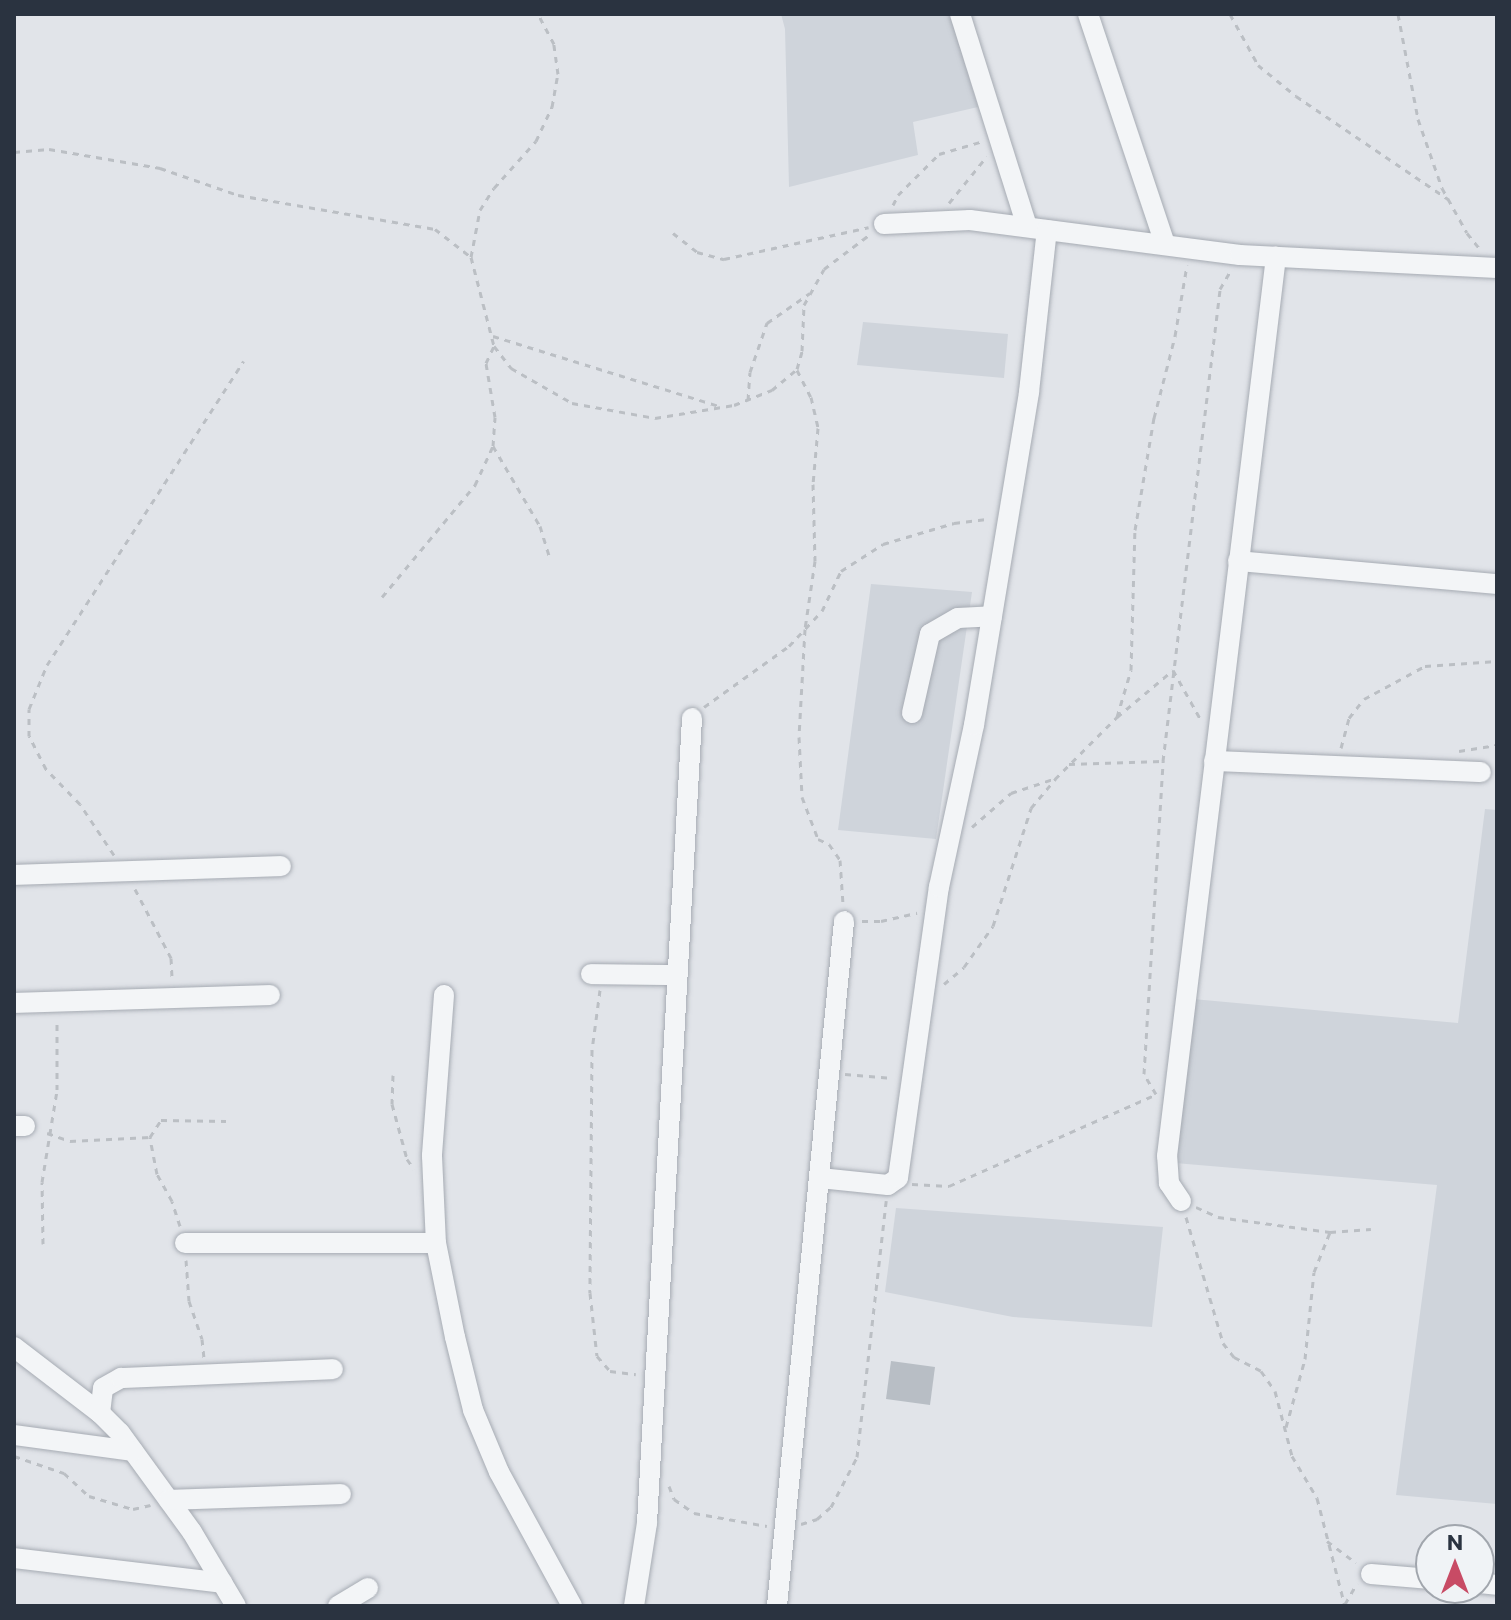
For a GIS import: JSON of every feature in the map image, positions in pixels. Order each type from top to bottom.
[{"type":"street","points":[[820,1178],[888,1185],[898,1178],[936,908],[992,616],[1029,392],[1037,228],[1000,141],[960,14]]},
{"type":"street","points":[[1088,14],[1165,244]]},
{"type":"street","points":[[884,224],[970,220],[1240,255],[1492,262]]},
{"type":"street","points":[[1181,1201],[1169,1183],[1175,1085],[1276,257]]},
{"type":"street","points":[[1238,561],[1496,584]]},
{"type":"street","points":[[912,713],[930,634],[958,618],[992,616]]},
{"type":"street","points":[[634,1606],[647,1523],[692,718]]},
{"type":"street","points":[[1214,761],[1481,772]]},
{"type":"street","points":[[14,875],[281,866]]},
{"type":"street","points":[[777,1606],[844,921]]},
{"type":"street","points":[[596,974],[677,975]]},
{"type":"street","points":[[14,1003],[270,995]]},
{"type":"street","points":[[444,995],[432,1156],[436,1243],[473,1410],[499,1472],[572,1606]]},
{"type":"street","points":[[185,1243],[436,1243]]},
{"type":"street","points":[[14,1347],[100,1413],[133,1451],[169,1500],[236,1606]]},
{"type":"street","points":[[100,1413],[103,1388],[121,1378],[333,1369]]},
{"type":"street","points":[[14,1435],[133,1451]]},
{"type":"street","points":[[169,1500],[341,1494]]},
{"type":"street","points":[[14,1558],[223,1583]]},
{"type":"street","points":[[1371,1574],[1415,1578]]},
{"type":"street","points":[[338,1606],[368,1588]]},
{"type":"path","points":[[538,14],[554,44],[558,74],[552,107],[536,141],[494,188],[480,210],[471,257],[494,346],[511,368],[572,403],[655,418],[723,407],[772,390],[797,369],[802,351],[804,305],[824,269],[884,224],[898,195],[939,154],[971,142],[1000,141]]},
{"type":"path","points":[[1230,14],[1258,65],[1296,96],[1448,199]]},
{"type":"path","points":[[1398,14],[1418,119],[1448,199],[1467,233],[1492,262]]},
{"type":"path","points":[[931,221],[1000,141]]},
{"type":"path","points":[[14,152],[49,149],[160,168],[238,195],[435,229],[471,257]]},
{"type":"path","points":[[673,233],[697,252],[724,259],[884,224]]},
{"type":"path","points":[[1117,717],[1131,670],[1135,530],[1154,418],[1175,336],[1191,247]]},
{"type":"path","points":[[1170,1135],[1156,1094],[1144,1074],[1163,761],[1220,289],[1240,255]]},
{"type":"path","points":[[748,400],[750,372],[767,323],[812,291]]},
{"type":"path","points":[[491,335],[723,407]]},
{"type":"path","points":[[382,597],[475,485],[493,446],[495,417],[486,363],[494,346]]},
{"type":"path","points":[[173,998],[171,958],[125,871],[80,804],[46,769],[29,736],[29,709],[47,665],[244,361]]},
{"type":"path","points":[[797,369],[811,397],[818,428],[813,484],[815,561],[805,629],[799,737],[802,797],[818,839],[829,844],[840,860],[844,921],[881,921],[936,908]]},
{"type":"path","points":[[493,446],[540,526],[549,556]]},
{"type":"path","points":[[692,718],[789,646],[822,611],[841,571],[883,544],[954,523],[1008,517]]},
{"type":"path","points":[[1336,767],[1349,718],[1364,699],[1425,666],[1497,661]]},
{"type":"path","points":[[923,1003],[964,967],[993,926],[1031,808],[1069,764],[1117,717],[1173,670]]},
{"type":"path","points":[[1173,670],[1201,721]]},
{"type":"path","points":[[1069,764],[1163,761]]},
{"type":"path","points":[[948,848],[1011,793],[1055,779]]},
{"type":"path","points":[[596,974],[591,1080],[590,1293],[597,1356],[610,1371],[655,1377]]},
{"type":"path","points":[[43,1244],[42,1182],[47,1133],[57,1090],[57,1001]]},
{"type":"path","points":[[829,1073],[912,1080]]},
{"type":"path","points":[[393,1075],[392,1104],[407,1159],[416,1173]]},
{"type":"path","points":[[898,1178],[917,1186],[949,1186],[1175,1085]]},
{"type":"path","points":[[205,1374],[202,1339],[189,1301],[185,1243],[172,1201],[157,1174],[150,1137],[161,1120],[226,1121]]},
{"type":"path","points":[[19,1126],[70,1141],[137,1134],[150,1137]]},
{"type":"path","points":[[1181,1201],[1218,1217],[1330,1232],[1371,1229]]},
{"type":"path","points":[[1181,1201],[1223,1343],[1234,1357],[1261,1371],[1275,1391],[1292,1456],[1317,1498],[1345,1605]]},
{"type":"path","points":[[1285,1430],[1305,1359],[1314,1272],[1330,1232]]},
{"type":"path","points":[[14,1456],[64,1473],[89,1496],[118,1505],[133,1509],[169,1500]]},
{"type":"path","points":[[1327,1541],[1371,1574],[1356,1584],[1345,1605]]},
{"type":"shaded area","points":[[781,14],[950,14],[978,107],[913,122],[918,155],[789,187],[785,29]]},
{"type":"shaded area","points":[[863,322],[1008,334],[1004,378],[857,365]]},
{"type":"shaded area","points":[[871,584],[972,592],[936,839],[838,830]]},
{"type":"shaded area","points":[[1485,809],[1497,810],[1497,1504],[1396,1495],[1437,1185],[1175,1163],[1193,999],[1458,1023]]},
{"type":"shaded area","points":[[896,1208],[1163,1227],[1152,1327],[1013,1317],[885,1292]]},
{"type":"building","points":[[891,1361],[935,1367],[930,1405],[886,1399]]}]
